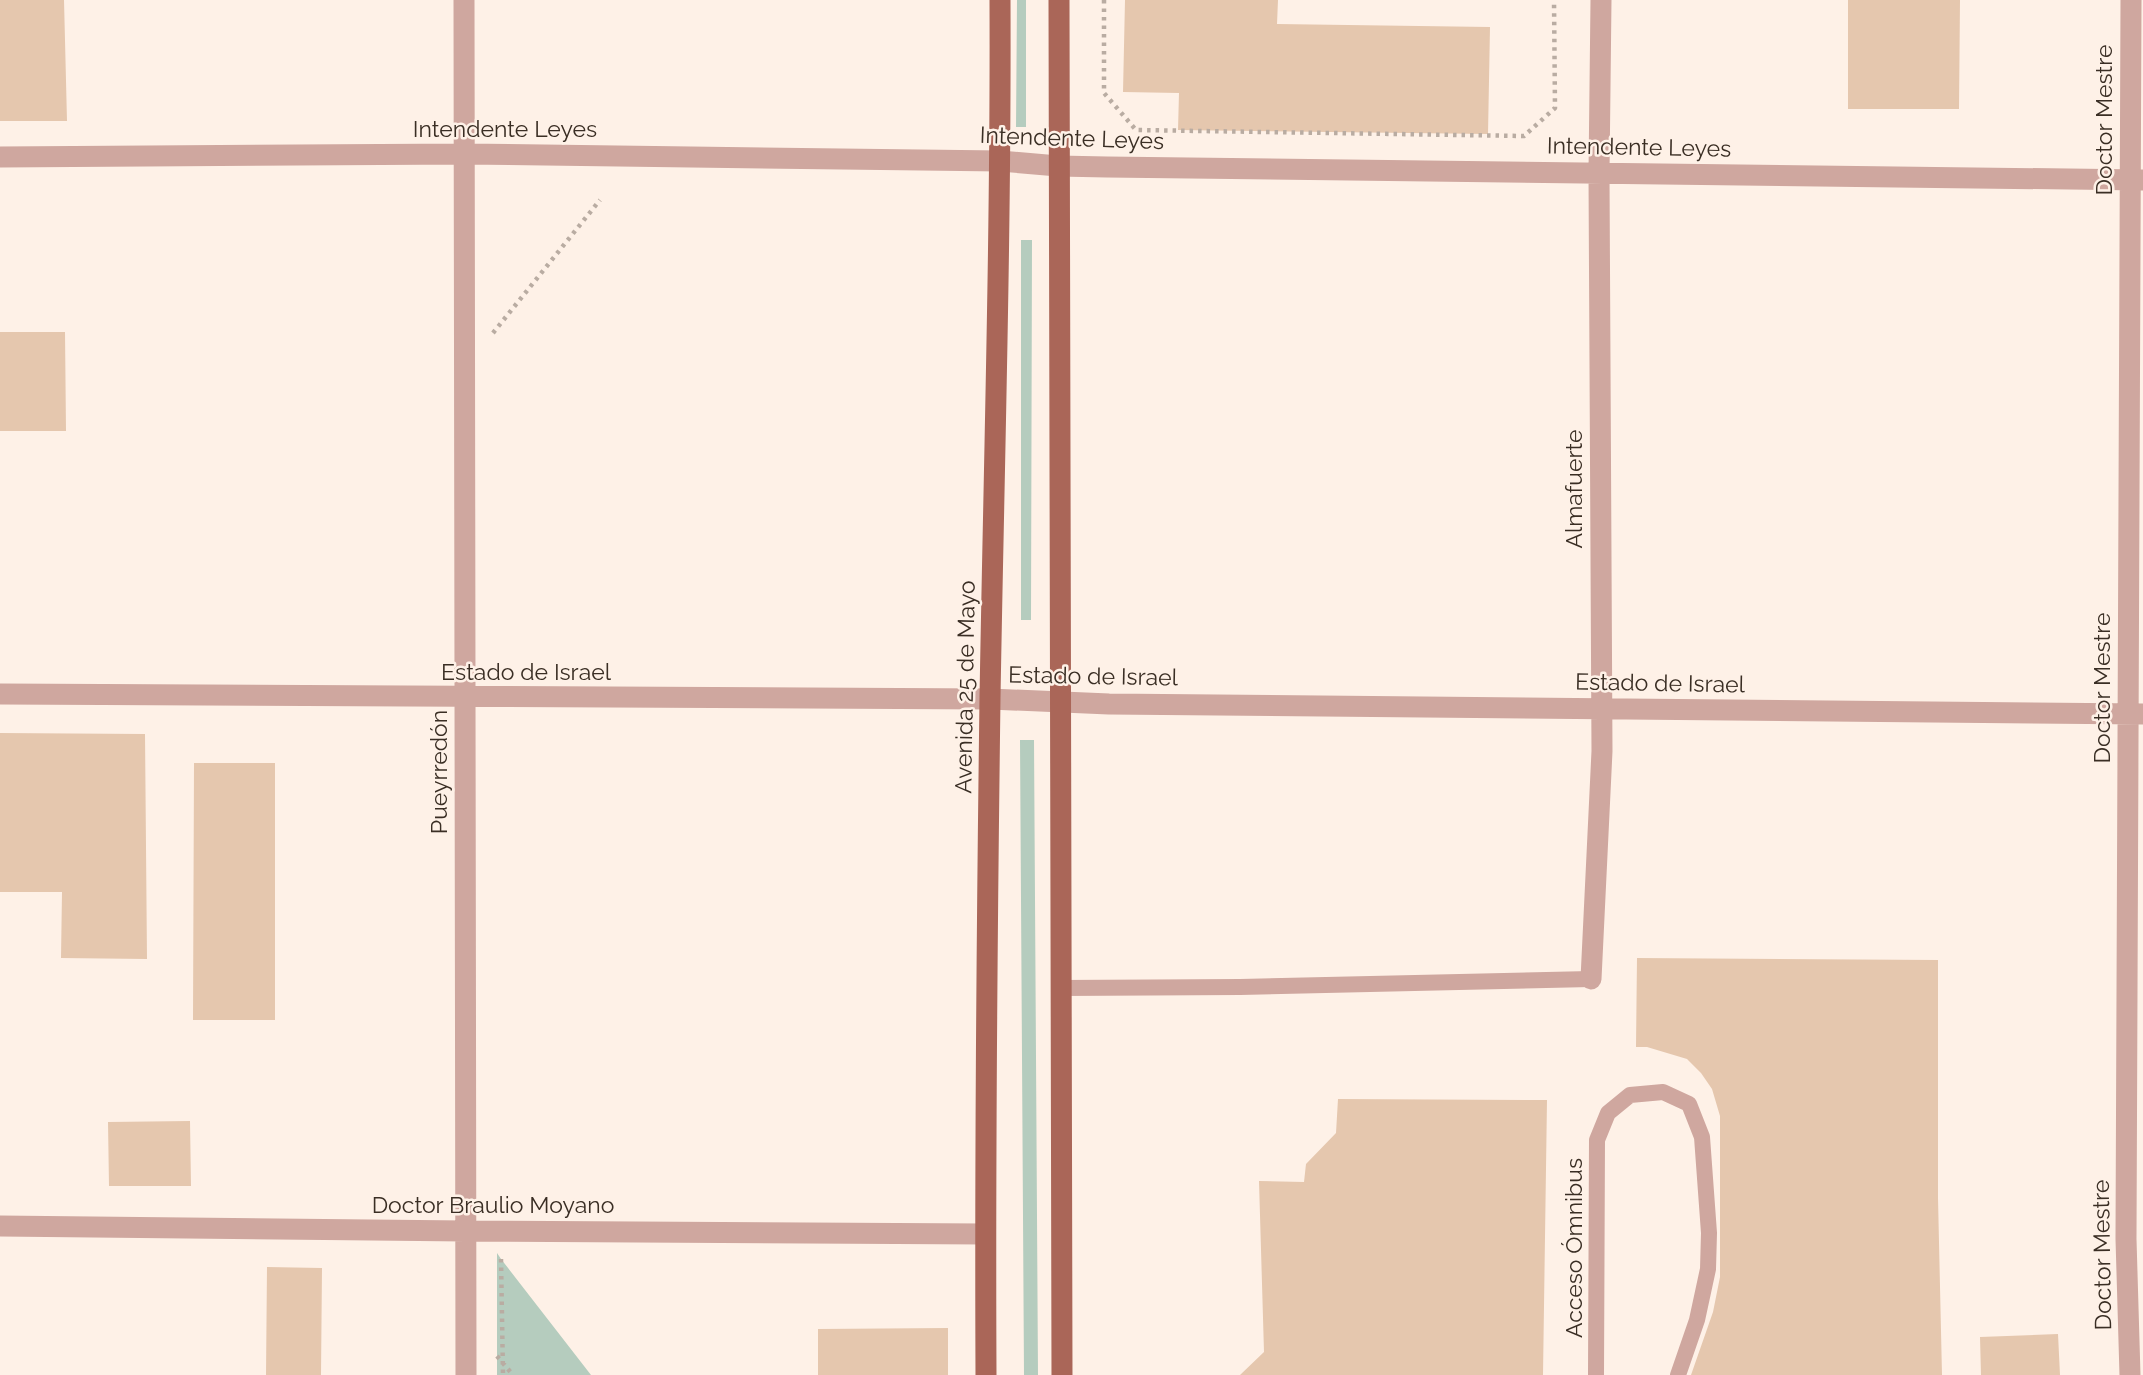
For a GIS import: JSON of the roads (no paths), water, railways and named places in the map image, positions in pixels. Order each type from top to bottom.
[{"type":"main road","name":"Avenida 25 de Mayo","points":[[986,1375],[990,699],[1000,161],[1000,0]]},
{"type":"main road","points":[[1059,0],[1062,1375]]},
{"type":"street","name":"Pueyrredón","points":[[464,0],[466,1375]]},
{"type":"street","name":"Almafuerte","points":[[1591,979],[1602,751],[1599,173],[1601,0]]},
{"type":"street","name":"Doctor Mestre","points":[[2130,1375],[2135,1239],[2137,180],[2131,0]]},
{"type":"street","name":"Intendente Leyes","points":[[0,157],[464,154],[1000,161],[1058,166],[2137,180]]},
{"type":"street","name":"Estado de Israel","points":[[0,694],[990,699],[1061,703],[2136,713]]},
{"type":"street","name":"Doctor Braulio Moyano","points":[[0,1226],[985,1234]]},
{"type":"lane","points":[[1060,988],[1591,979]]},
{"type":"lane","name":"Acceso Ómnibus","points":[[1596,1375],[1597,1140],[1608,1113],[1630,1095],[1663,1092],[1689,1104],[1702,1137],[1709,1233],[1704,1296],[1678,1375]]}]
